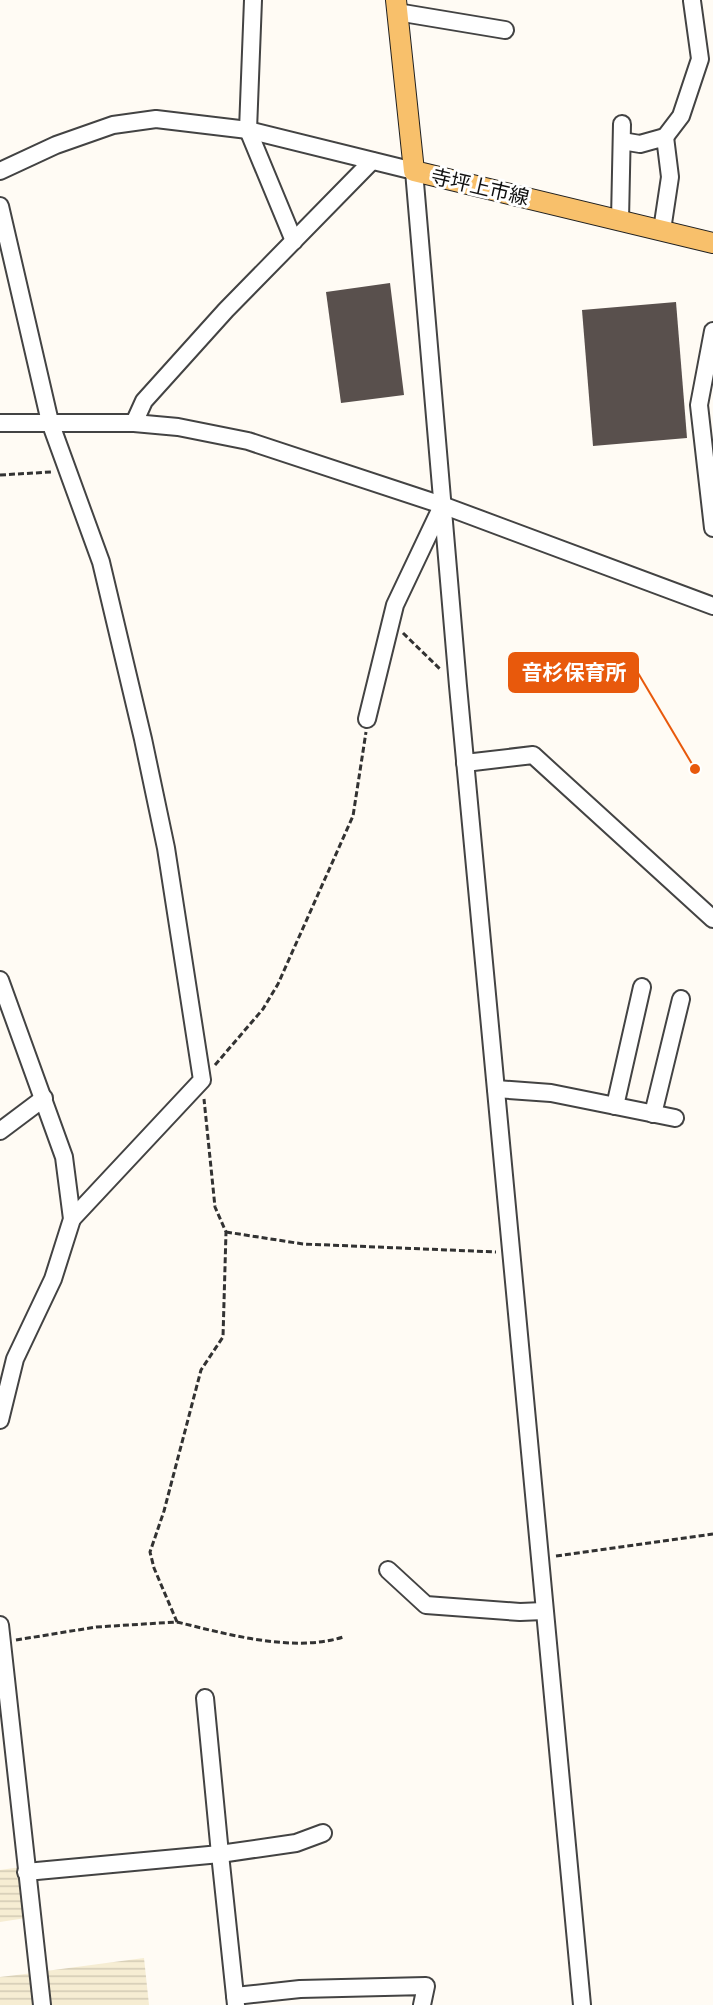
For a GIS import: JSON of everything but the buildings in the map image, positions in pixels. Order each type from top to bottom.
[{"type":"main road","name":"寺坪上市線","points":[[397,6],[414,171],[713,243]]},
{"type":"street","points":[[253,0],[248,130],[294,241]]},
{"type":"street","points":[[621,141],[640,144],[664,137],[681,116],[700,60],[692,1]]},
{"type":"street","points":[[397,6],[505,30]]},
{"type":"street","points":[[0,171],[56,145],[113,125],[156,119],[248,130],[414,171],[465,763],[582,2005]]},
{"type":"street","points":[[620,220],[622,124]]},
{"type":"street","points":[[662,230],[670,177],[664,137]]},
{"type":"street","points":[[134,423],[144,401],[226,310],[372,161]]},
{"type":"street","points":[[0,206],[50,422],[101,562],[143,739],[166,848],[202,1080],[72,1219]]},
{"type":"street","points":[[713,331],[699,405],[713,528]]},
{"type":"street","points":[[0,423],[134,423],[178,427],[248,441],[442,505],[713,606]]},
{"type":"street","points":[[367,718],[395,605],[442,505]]},
{"type":"street","points":[[465,763],[533,755],[713,919]]},
{"type":"street","points":[[0,980],[7,1021],[44,1098],[64,1157],[72,1219],[53,1279],[15,1359],[0,1420]]},
{"type":"street","points":[[615,1106],[642,987]]},
{"type":"street","points":[[653,1114],[681,999]]},
{"type":"street","points":[[496,1089],[551,1093],[675,1118]]},
{"type":"street","points":[[0,1131],[44,1098]]},
{"type":"street","points":[[388,1570],[426,1605],[519,1612],[544,1611]]},
{"type":"street","points":[[0,1625],[42,2005]]},
{"type":"street","points":[[205,1698],[236,2001],[300,1989],[426,1986],[422,2005]]},
{"type":"street","points":[[26,1872],[220,1854],[296,1843],[323,1833]]},
{"type":"path","points":[[0,475],[68,471]]},
{"type":"path","points":[[391,621],[458,686]]},
{"type":"path","points":[[177,1622],[154,1568],[150,1552],[164,1511],[201,1371],[223,1337],[226,1232],[215,1207],[202,1080],[262,1010],[278,984],[353,816],[367,718]]},
{"type":"path","points":[[226,1232],[303,1244],[512,1253]]},
{"type":"path","points":[[540,1559],[713,1534]]},
{"type":"path","points":[[1,1645],[14,1640],[96,1628],[177,1622],[230,1635],[308,1643],[323,1643],[343,1637]]},
{"type":"shaded area","points":[[21,1867],[26,1918],[0,1922],[0,1870]]},
{"type":"shaded area","points":[[144,1958],[149,2005],[50,2005],[46,1971]]},
{"type":"shaded area","points":[[33,1973],[36,2005],[0,2005],[0,1977]]},
{"type":"place","name":"音杉保育所","points":[[695,769]]}]
